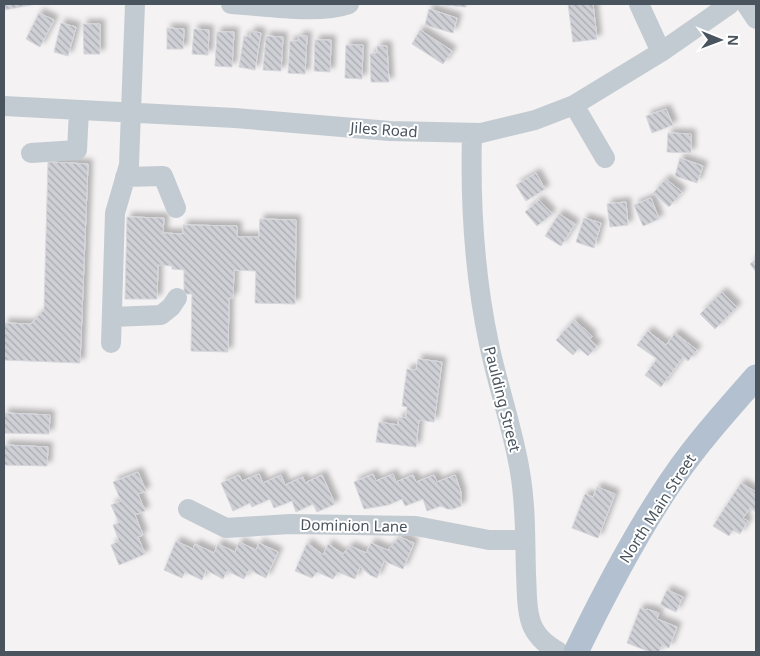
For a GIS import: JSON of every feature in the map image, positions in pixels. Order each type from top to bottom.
[{"type":"main road","name":"North Main Street","points":[[576,652],[607,588],[638,533],[668,486],[717,421],[756,377]]},
{"type":"street","points":[[111,343],[115,213],[129,165],[135,4]]},
{"type":"street","points":[[231,4],[322,8],[349,4]]},
{"type":"street","points":[[639,4],[661,52]]},
{"type":"street","name":"Jiles Road","points":[[4,106],[259,119],[390,131],[472,134],[535,120],[574,105],[661,52],[730,4]]},
{"type":"street","points":[[746,4],[756,19]]},
{"type":"street","points":[[574,105],[605,158]]},
{"type":"street","points":[[31,153],[77,150],[78,110]]},
{"type":"street","name":"Paulding Street","points":[[472,134],[472,216],[479,295],[489,346],[521,474],[530,619],[539,637],[559,652]]},
{"type":"street","points":[[126,177],[163,176],[176,208]]},
{"type":"street","points":[[112,317],[161,315],[171,307],[177,298]]},
{"type":"street","name":"Dominion Lane","points":[[188,509],[226,528],[290,524],[416,526],[489,540],[525,540]]},
{"type":"building","points":[[4,4],[36,4],[4,10]]},
{"type":"building","points":[[434,4],[466,4],[466,7]]},
{"type":"building","points":[[568,4],[593,4],[597,39],[573,42]]},
{"type":"building","points":[[429,9],[457,18],[453,33],[425,25]]},
{"type":"building","points":[[39,13],[54,20],[40,47],[26,39]]},
{"type":"building","points":[[61,23],[76,27],[68,56],[54,52]]},
{"type":"building","points":[[83,24],[100,24],[100,54],[84,54]]},
{"type":"building","points":[[167,28],[184,29],[183,49],[167,49]]},
{"type":"building","points":[[194,29],[209,30],[208,55],[192,54]]},
{"type":"building","points":[[420,30],[452,51],[443,64],[412,44]]},
{"type":"building","points":[[251,31],[261,33],[255,70],[239,67],[244,36],[250,37]]},
{"type":"building","points":[[217,32],[234,32],[232,67],[215,66]]},
{"type":"building","points":[[266,36],[283,37],[281,71],[263,70]]},
{"type":"building","points":[[299,36],[307,36],[305,74],[288,73],[290,41],[298,41]]},
{"type":"building","points":[[315,40],[331,40],[330,72],[314,71]]},
{"type":"building","points":[[346,45],[363,45],[362,79],[345,78]]},
{"type":"building","points":[[377,46],[387,46],[389,82],[371,82],[370,54],[377,53]]},
{"type":"building","points":[[666,109],[673,125],[652,133],[646,116]]},
{"type":"building","points":[[668,133],[691,134],[691,153],[667,152]]},
{"type":"building","points":[[680,158],[703,166],[697,183],[675,176]]},
{"type":"building","points":[[48,162],[88,164],[80,363],[4,360],[4,323],[31,324],[44,310]]},
{"type":"building","points":[[536,173],[545,189],[526,201],[516,185]]},
{"type":"building","points":[[666,179],[682,192],[669,207],[653,193]]},
{"type":"building","points":[[651,198],[659,219],[643,226],[634,205]]},
{"type":"building","points":[[539,200],[552,214],[537,226],[525,212]]},
{"type":"building","points":[[626,202],[628,225],[610,227],[607,204]]},
{"type":"building","points":[[559,214],[575,224],[561,246],[545,236]]},
{"type":"building","points":[[127,217],[164,218],[163,233],[183,234],[183,225],[237,226],[237,237],[259,237],[260,219],[296,220],[295,304],[255,303],[256,271],[234,270],[233,298],[229,298],[228,352],[191,351],[192,294],[184,294],[184,270],[172,269],[172,266],[158,265],[157,299],[125,299]]},
{"type":"building","points":[[584,218],[601,223],[594,248],[576,242]]},
{"type":"building","points":[[756,259],[756,272],[750,264]]},
{"type":"building","points":[[722,292],[737,307],[715,329],[700,314]]},
{"type":"building","points":[[574,320],[592,336],[590,339],[597,346],[588,356],[579,348],[573,355],[556,340]]},
{"type":"building","points":[[648,331],[666,345],[675,333],[697,350],[688,361],[683,357],[661,387],[645,375],[657,359],[637,345]]},
{"type":"building","points":[[418,359],[442,362],[434,422],[419,420],[416,447],[376,442],[379,422],[398,425],[399,417],[406,418],[407,407],[402,406],[407,369],[416,370]]},
{"type":"building","points":[[4,413],[50,415],[49,434],[4,433]]},
{"type":"building","points":[[4,445],[48,447],[47,466],[4,465]]},
{"type":"building","points":[[138,472],[146,491],[138,494],[145,511],[135,515],[143,535],[138,537],[145,554],[119,565],[111,545],[119,541],[113,525],[119,523],[111,505],[121,501],[113,482]]},
{"type":"building","points":[[259,474],[263,483],[281,475],[285,485],[303,477],[305,483],[322,475],[335,504],[317,512],[313,504],[296,512],[292,501],[274,508],[270,499],[252,507],[250,503],[233,511],[221,483],[239,475],[242,481]]},
{"type":"building","points":[[373,474],[376,481],[393,474],[396,482],[413,475],[416,482],[434,475],[437,482],[455,475],[461,492],[461,506],[447,509],[441,506],[427,511],[423,499],[405,506],[402,499],[388,505],[364,509],[354,482]]},
{"type":"building","points":[[741,483],[756,492],[756,512],[750,508],[743,518],[748,521],[740,534],[733,530],[729,536],[713,526]]},
{"type":"building","points":[[597,487],[615,494],[598,538],[572,528],[585,494],[593,497]]},
{"type":"building","points":[[400,537],[414,543],[403,569],[384,561],[377,578],[360,567],[355,579],[338,572],[333,579],[317,572],[312,578],[295,571],[307,543],[323,555],[328,544],[343,554],[350,546],[366,553],[371,543],[387,550]]},
{"type":"building","points":[[176,541],[193,549],[195,544],[214,553],[218,544],[235,552],[239,542],[256,550],[259,543],[278,552],[266,578],[249,570],[244,579],[227,571],[223,579],[206,570],[202,580],[185,572],[182,578],[164,570]]},
{"type":"building","points":[[667,590],[683,597],[676,612],[660,605]]},
{"type":"building","points":[[640,608],[659,613],[657,619],[677,627],[669,648],[662,645],[659,652],[650,652],[627,643]]}]
